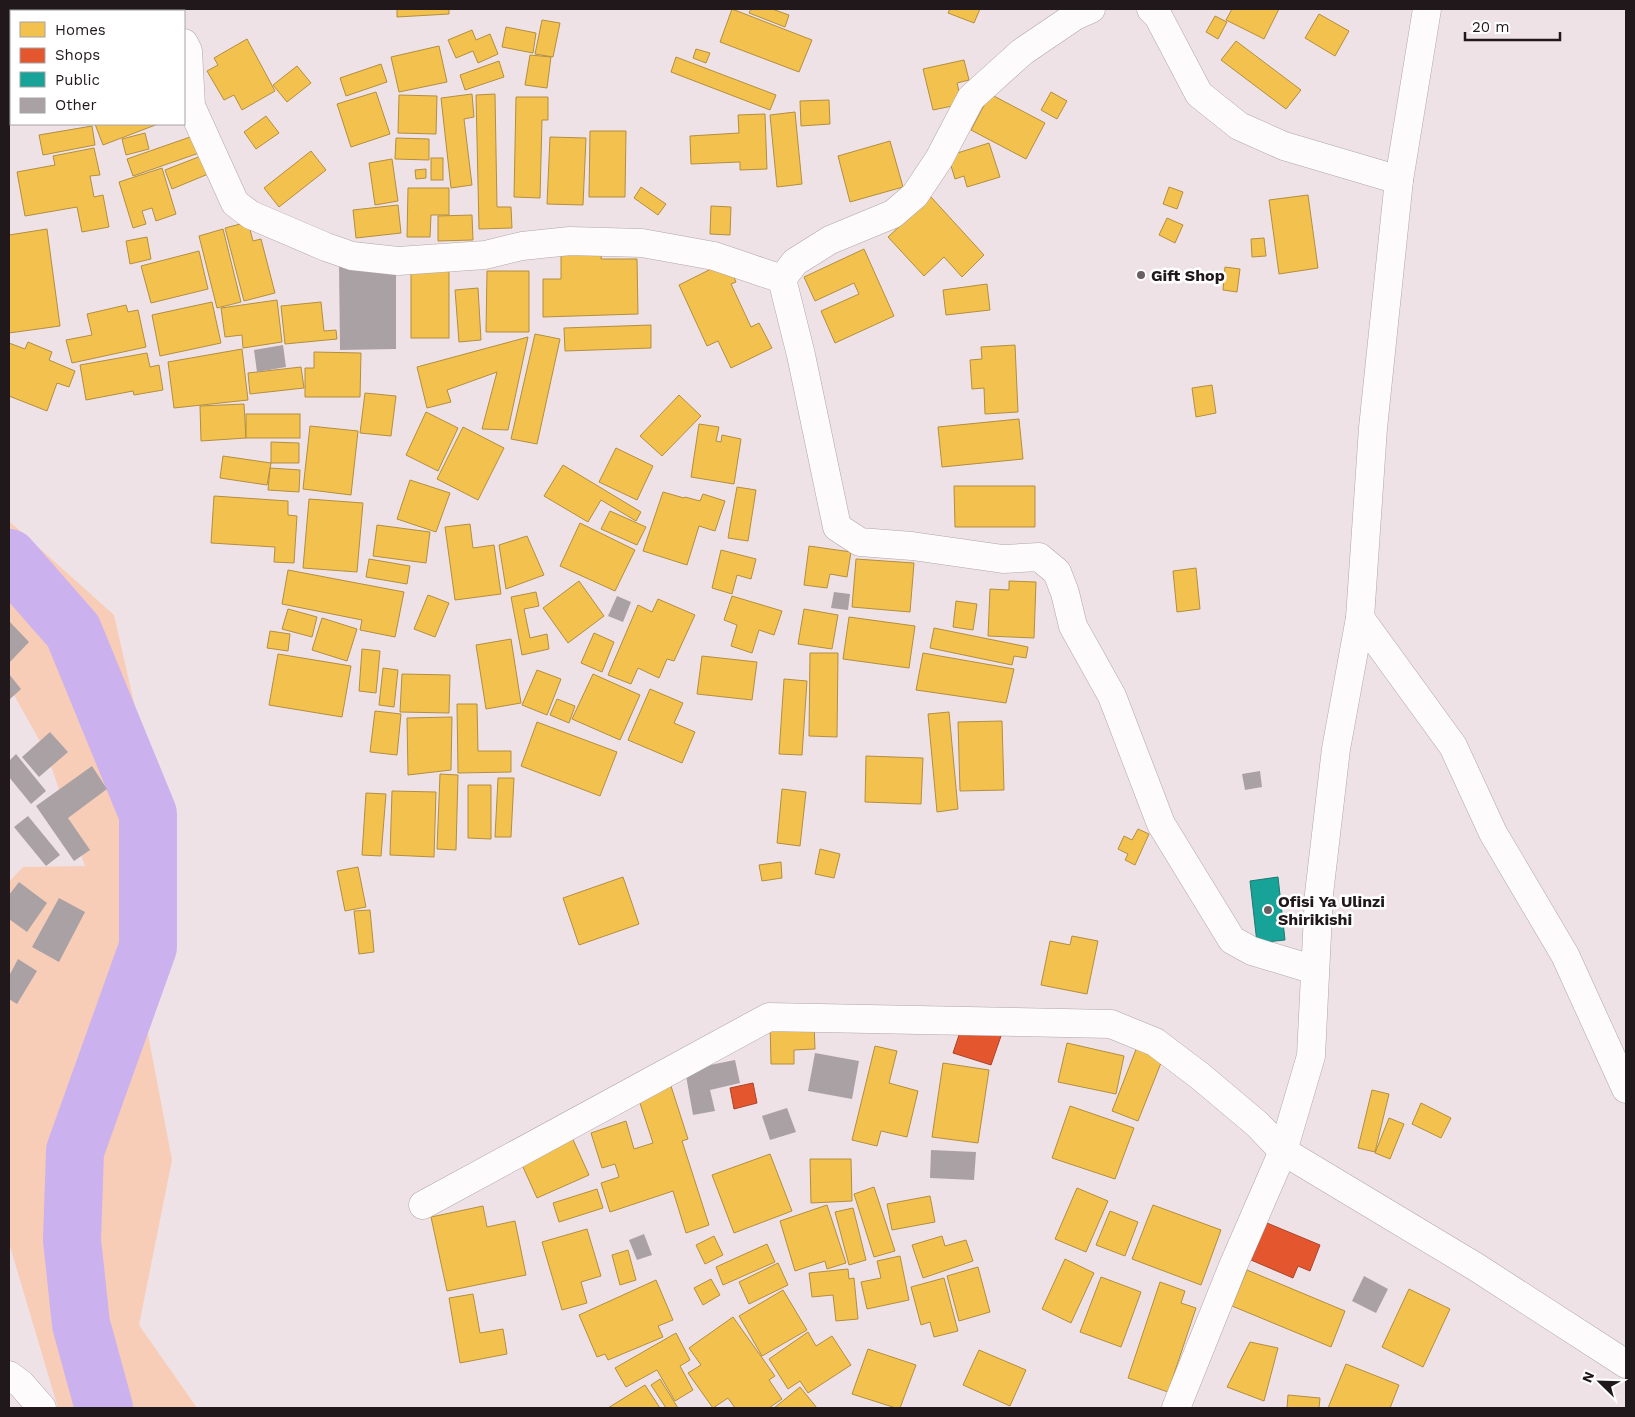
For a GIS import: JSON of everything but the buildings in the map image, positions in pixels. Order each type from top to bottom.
[{"type":"street","points":[[782,279],[795,262],[830,240],[893,214],[915,195],[939,159],[971,98],[1022,52],[1075,16],[1091,9]]},
{"type":"street","points":[[1151,9],[1158,16],[1199,94],[1238,126],[1284,146],[1399,180]]},
{"type":"street","points":[[1176,1408],[1233,1266],[1283,1151],[1312,1056],[1319,894],[1336,749],[1360,618],[1373,428],[1399,180],[1427,9]]},
{"type":"street","points":[[185,45],[188,51],[191,106],[235,203],[250,215],[326,247],[352,256],[398,261],[485,255],[522,246],[570,241],[642,243],[714,256],[782,279]]},
{"type":"street","points":[[782,279],[802,355],[837,527],[860,542],[912,546],[1003,558],[1039,557],[1057,572],[1065,593],[1073,626],[1112,696],[1161,824],[1216,916],[1232,940],[1252,951],[1315,970]]},
{"type":"street","points":[[1360,618],[1453,746],[1493,833],[1565,955],[1626,1089]]},
{"type":"street","points":[[423,1205],[769,1017],[1111,1024],[1155,1042],[1200,1076],[1257,1124],[1283,1151],[1476,1267],[1626,1364]]},
{"type":"street","points":[[9,1375],[22,1384],[42,1408]]},
{"type":"shaded area","points":[[9,521],[114,615],[155,795],[147,1029],[172,1160],[139,1325],[197,1408],[58,1408],[9,1243],[9,882],[23,867],[85,866],[47,754],[9,686]]},
{"type":"waterway","points":[[9,558],[73,631],[148,814],[148,947],[75,1151],[72,1240],[81,1324],[104,1408]]},
{"type":"place","name":"Gift Shop","points":[[1141,275]]},
{"type":"place","name":"Ofisi Ya Ulinzi Shirikishi","points":[[1268,910]]}]
